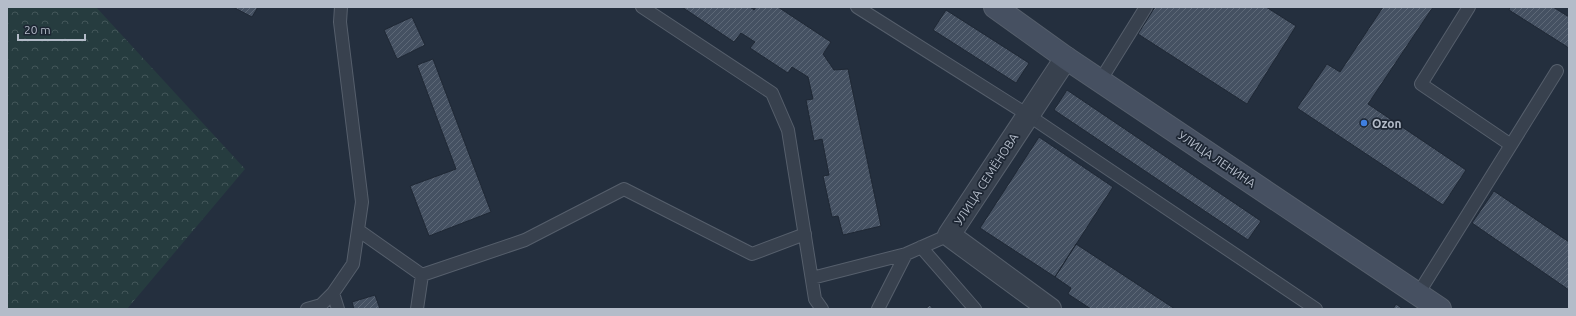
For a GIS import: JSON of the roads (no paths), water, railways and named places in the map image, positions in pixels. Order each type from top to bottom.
[{"type":"main road","name":"УЛИЦА ЛЕНИНА","points":[[995,7],[1066,58],[1440,309]]},
{"type":"street","name":"УЛИЦА СЕМЁНОВА","points":[[1050,309],[949,235],[1066,58]]},
{"type":"lane","points":[[307,309],[321,305],[333,293],[353,264],[362,202],[340,22],[341,7]]},
{"type":"lane","points":[[642,7],[772,93],[788,130],[815,299],[822,309]]},
{"type":"lane","points":[[857,7],[1028,115],[1316,309]]},
{"type":"lane","points":[[1100,81],[1146,7]]},
{"type":"lane","points":[[1469,7],[1421,84],[1511,145]]},
{"type":"lane","points":[[1418,294],[1557,71]]},
{"type":"lane","points":[[422,275],[525,240],[624,189],[752,254],[805,234]]},
{"type":"lane","points":[[358,230],[422,275]]},
{"type":"lane","points":[[812,278],[906,254],[949,235]]},
{"type":"lane","points":[[921,248],[975,309]]},
{"type":"lane","points":[[878,309],[906,254]]},
{"type":"lane","points":[[417,309],[422,275]]},
{"type":"lane","points":[[333,293],[338,309]]},
{"type":"place","name":"Ozon","points":[[1364,123]]}]
